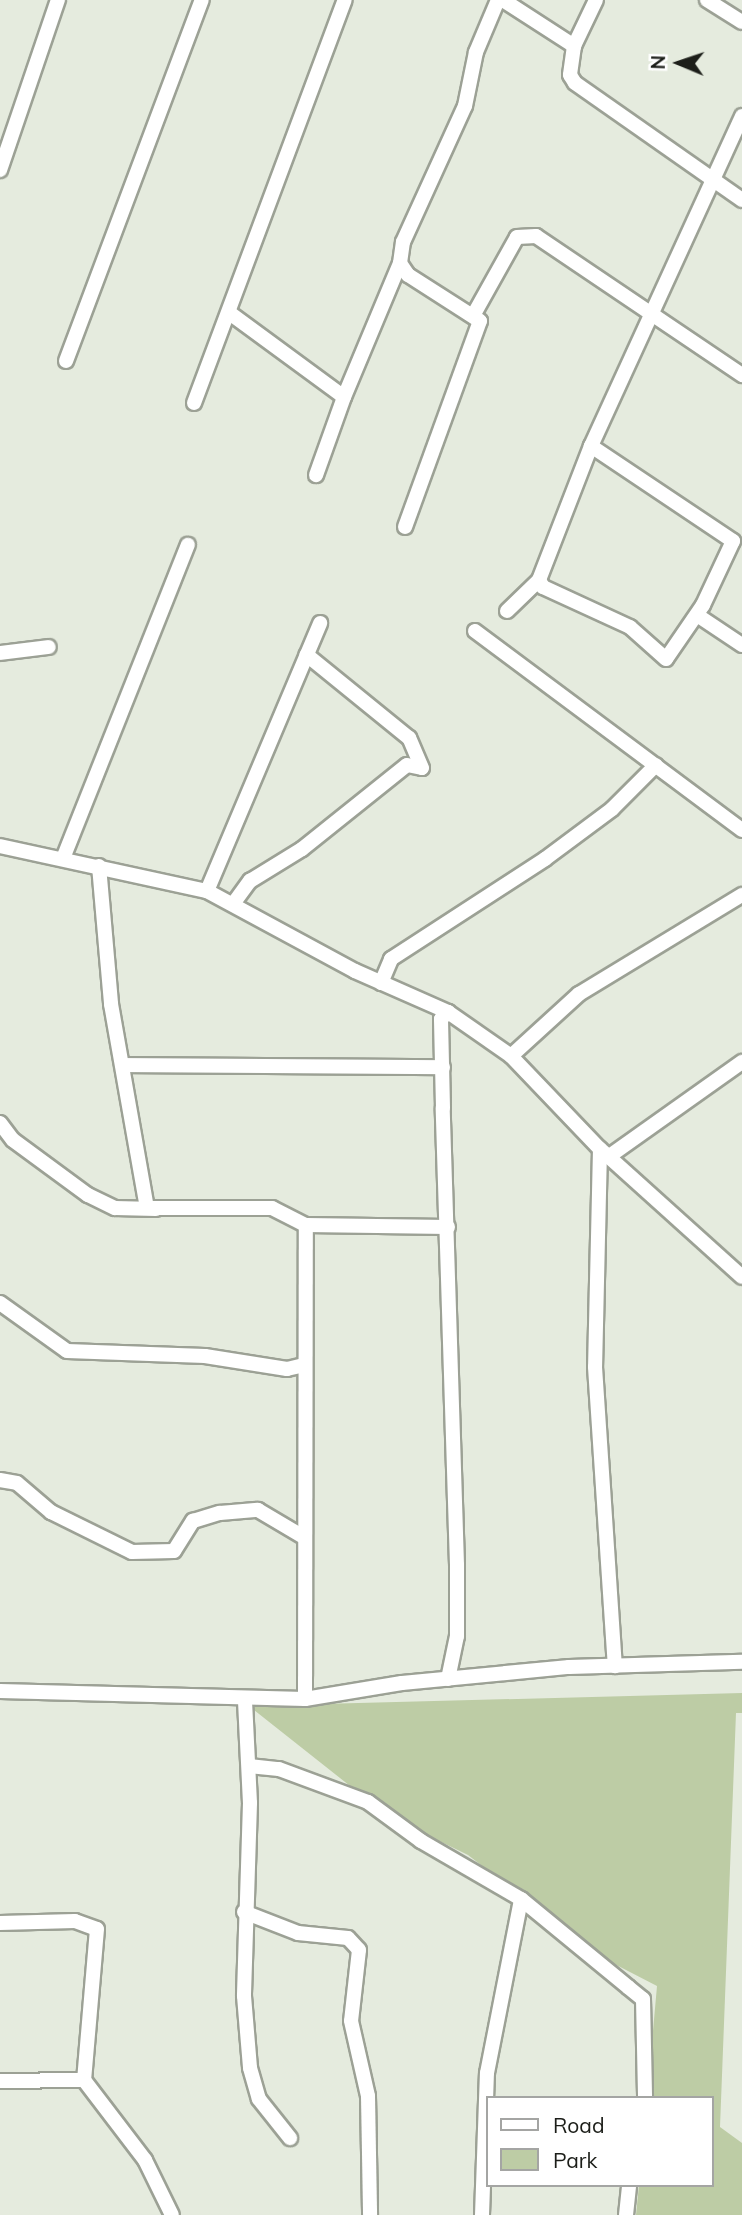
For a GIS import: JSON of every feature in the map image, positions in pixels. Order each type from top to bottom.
[{"type":"street","points":[[0,170],[58,0]]},
{"type":"street","points":[[66,361],[202,0]]},
{"type":"street","points":[[194,403],[231,314],[345,0]]},
{"type":"street","points":[[316,475],[344,397],[400,263],[423,192],[465,106],[476,52],[498,0]]},
{"type":"street","points":[[503,0],[574,46]]},
{"type":"street","points":[[596,0],[574,46],[570,75],[575,83],[742,200]]},
{"type":"street","points":[[707,0],[742,22]]},
{"type":"street","points":[[507,611],[539,580],[591,446],[742,116]]},
{"type":"street","points":[[474,314],[517,237],[525,234],[536,236],[742,375]]},
{"type":"street","points":[[400,263],[408,275],[474,314],[479,329],[405,527]]},
{"type":"street","points":[[231,314],[344,397]]},
{"type":"street","points":[[539,580],[543,587],[630,627],[666,659],[697,615],[738,536],[591,446]]},
{"type":"street","points":[[64,856],[188,545]]},
{"type":"street","points":[[697,615],[742,645]]},
{"type":"street","points":[[206,891],[320,623]]},
{"type":"street","points":[[475,631],[742,830]]},
{"type":"street","points":[[0,653],[49,647]]},
{"type":"street","points":[[233,904],[250,881],[302,849],[407,765],[422,768],[409,738],[307,655]]},
{"type":"street","points":[[381,984],[391,959],[545,859],[612,809],[656,765]]},
{"type":"street","points":[[0,846],[64,856],[206,891],[381,984],[448,1012],[511,1056],[606,1152],[742,1277]]},
{"type":"street","points":[[99,866],[101,935],[148,1208],[161,1209]]},
{"type":"street","points":[[511,1056],[579,994],[742,895]]},
{"type":"street","points":[[448,1012],[442,1020],[457,1612],[448,1679]]},
{"type":"street","points":[[606,1152],[742,1062]]},
{"type":"street","points":[[124,1065],[443,1067]]},
{"type":"street","points":[[0,1123],[13,1140],[88,1195],[115,1208],[272,1208],[306,1224],[448,1227]]},
{"type":"street","points":[[606,1152],[595,1367],[615,1666]]},
{"type":"street","points":[[305,1699],[302,1536],[306,1224]]},
{"type":"street","points":[[0,1303],[67,1351],[205,1356],[287,1369],[304,1365]]},
{"type":"street","points":[[0,1480],[18,1483],[51,1512],[132,1552],[174,1551],[193,1521],[220,1513],[258,1510],[302,1536]]},
{"type":"street","points":[[0,1691],[245,1701],[305,1699],[448,1679],[615,1666],[742,1662]]},
{"type":"street","points":[[245,1701],[249,1766],[244,1912],[250,2068],[259,2099],[290,2138]]},
{"type":"street","points":[[249,1766],[279,1769],[368,1802],[421,1841],[521,1899],[643,1999],[646,2096]]},
{"type":"street","points":[[482,2215],[486,2073],[521,1899]]},
{"type":"street","points":[[244,1912],[298,1933],[348,1938],[359,1950],[351,2021],[369,2096],[370,2215]]},
{"type":"street","points":[[0,1923],[75,1921],[97,1929],[83,2080],[145,2161],[172,2215]]},
{"type":"street","points":[[0,2081],[83,2080]]},
{"type":"street","points":[[626,2215],[629,2187]]},
{"type":"green space","points":[[742,1693],[742,1713],[736,1713],[720,2127],[742,2143],[742,2215],[636,2215],[639,2187],[714,2187],[714,2096],[647,2096],[657,1986],[597,1955],[468,1855],[388,1816],[249,1706]]}]
